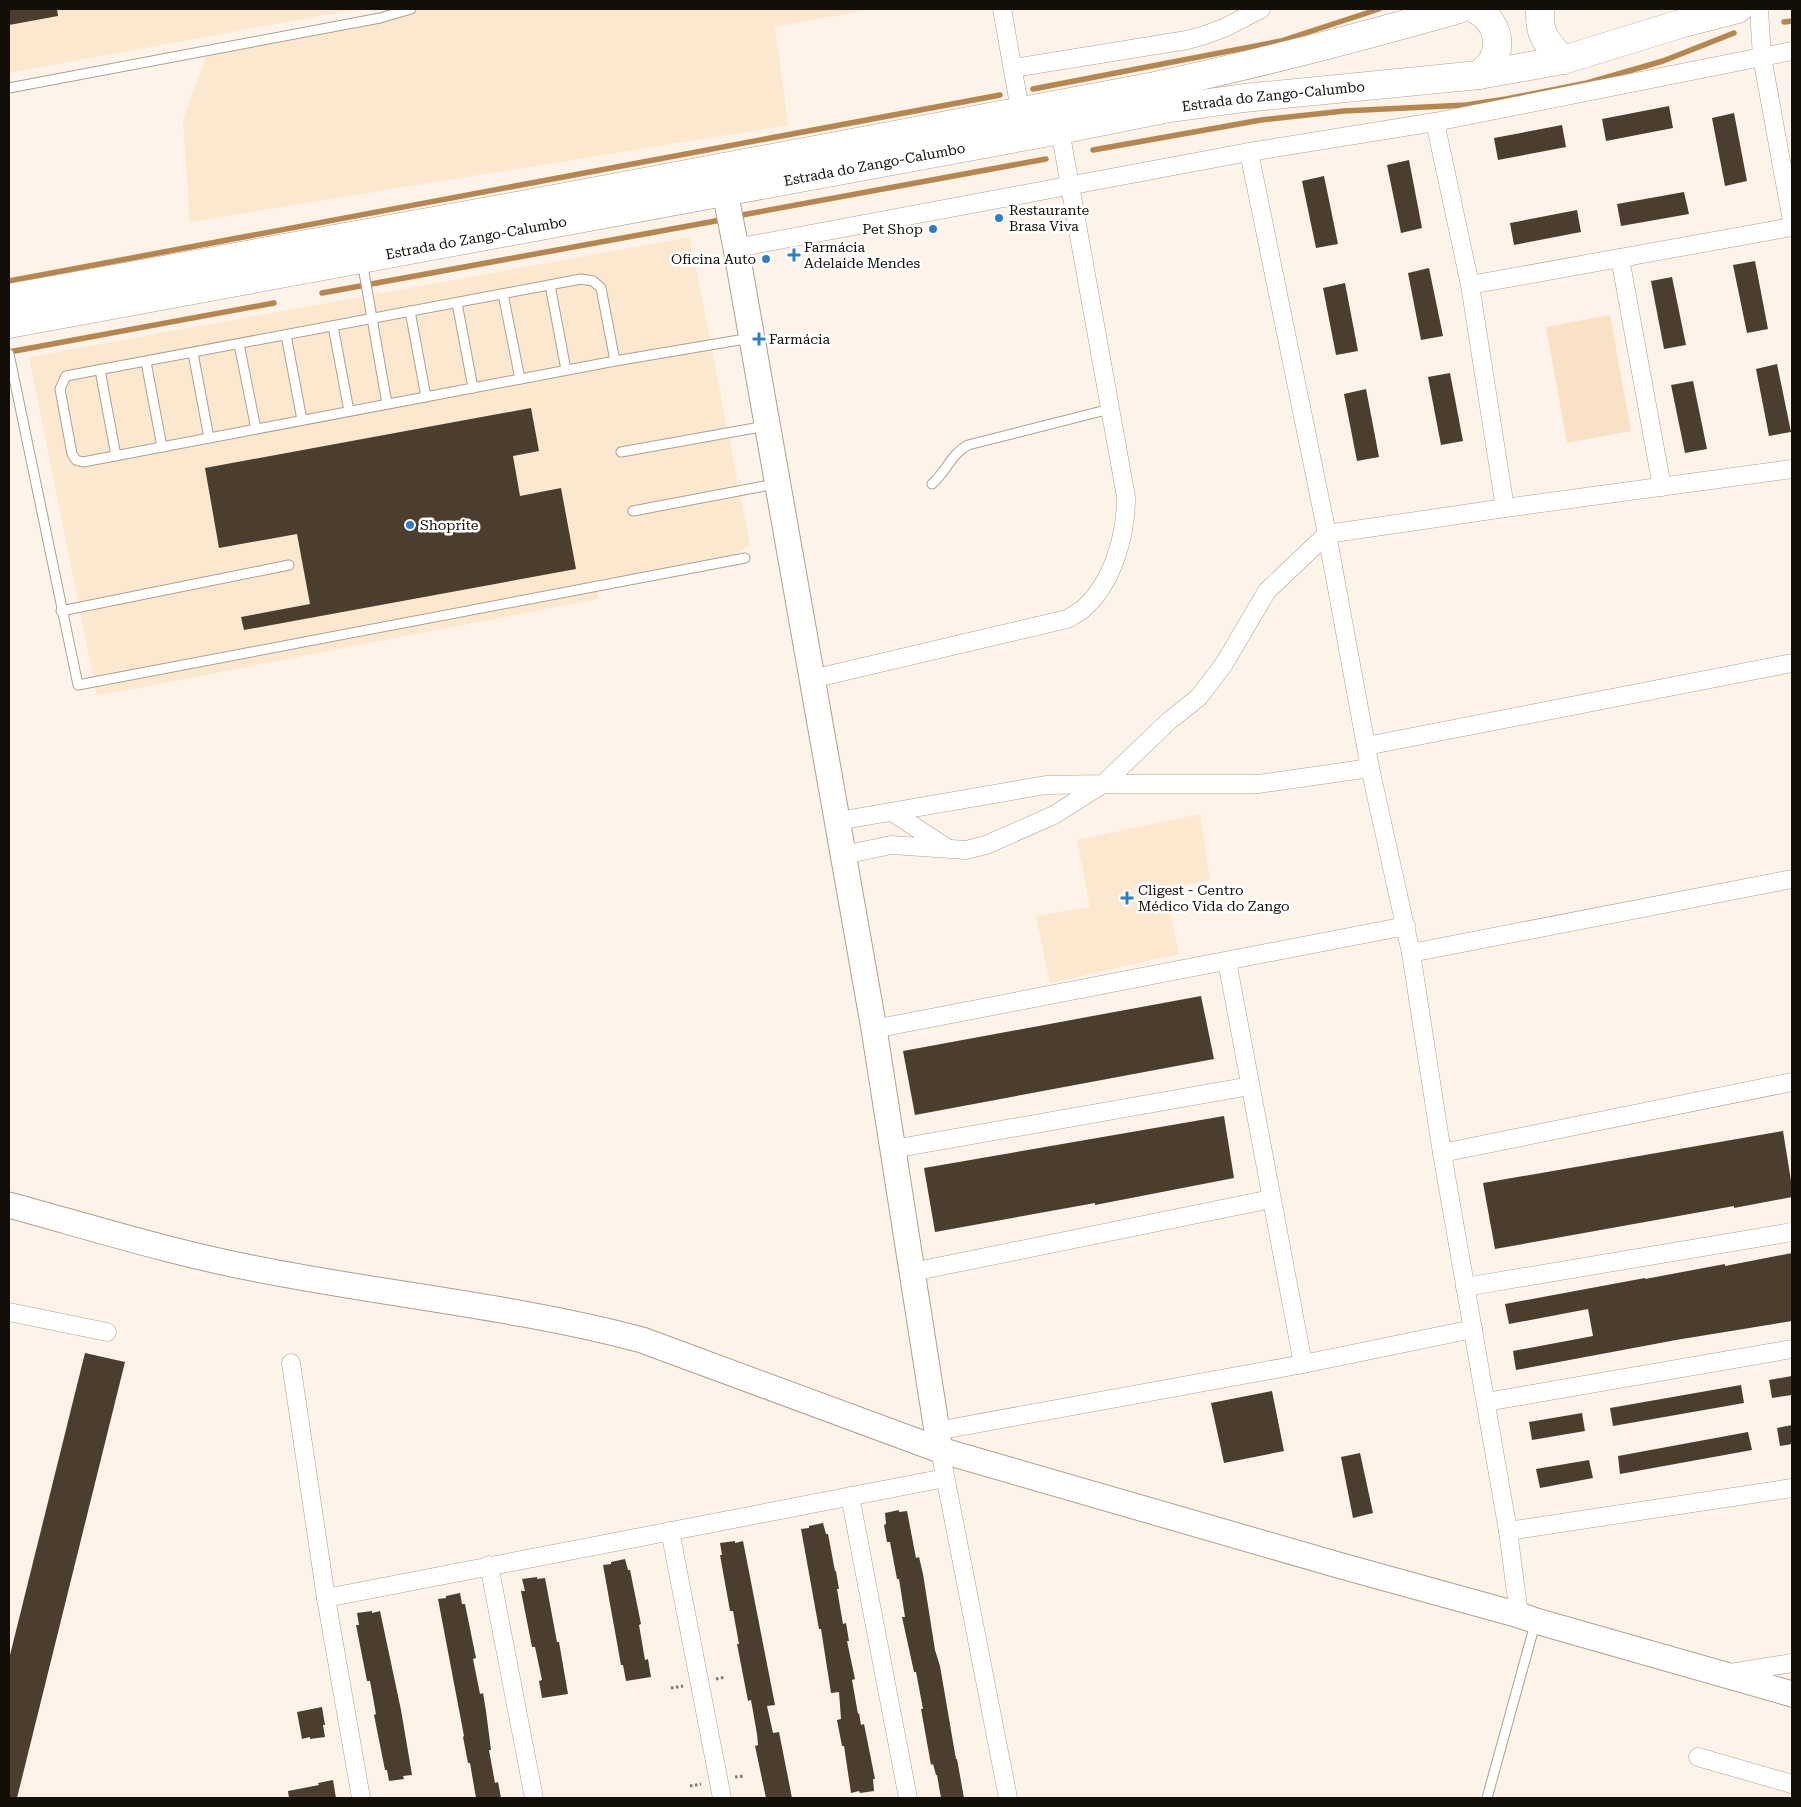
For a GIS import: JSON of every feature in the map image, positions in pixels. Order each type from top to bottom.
[{"type":"main road","points":[[9,298],[522,205],[1017,91],[1155,86],[1233,70],[1351,40],[1459,9]]},
{"type":"main road","points":[[1475,9],[1482,12],[1491,22],[1498,35],[1496,50],[1491,63],[1479,75]]},
{"type":"main road","points":[[1540,9],[1540,24],[1546,42],[1563,60]]},
{"type":"main road","name":"Estrada do Zango-Calumbo","points":[[9,324],[363,268],[730,219],[1064,148],[1164,109],[1244,98],[1479,75],[1563,60],[1680,24],[1738,9]]},
{"type":"street","points":[[1002,9],[1017,91],[1202,36],[1224,28],[1261,9]]},
{"type":"street","points":[[1759,9],[1762,56],[1792,222]]},
{"type":"street","points":[[1008,1798],[938,1441],[874,1029],[730,219],[1070,184],[1249,152],[1435,122],[1792,51]]},
{"type":"street","points":[[1435,122],[1470,285],[1505,508]]},
{"type":"street","points":[[812,679],[1067,619],[1083,609],[1098,592],[1112,567],[1126,516],[1126,497],[1064,148]]},
{"type":"street","points":[[1249,152],[1327,534],[1370,768],[1411,952],[1465,1286],[1508,1530],[1527,1618]]},
{"type":"street","points":[[1470,285],[1792,227]]},
{"type":"street","points":[[1620,258],[1662,486]]},
{"type":"street","points":[[844,855],[891,845],[966,850],[986,844],[1054,815],[1103,784],[1169,721],[1199,697],[1224,664],[1266,591],[1327,534],[1792,469]]},
{"type":"street","points":[[1366,746],[1792,663]]},
{"type":"street","points":[[838,821],[1046,785],[1258,784],[1370,768]]},
{"type":"street","points":[[891,845],[939,804]]},
{"type":"street","points":[[892,812],[947,848]]},
{"type":"street","points":[[1411,952],[1792,879]]},
{"type":"street","points":[[874,1029],[1406,926]]},
{"type":"street","points":[[1227,961],[1303,1364]]},
{"type":"street","points":[[1442,1152],[1792,1082]]},
{"type":"street","points":[[893,1149],[1250,1086]]},
{"type":"street","points":[[912,1272],[1271,1199]]},
{"type":"street","points":[[9,1205],[155,1245],[253,1268],[542,1317],[610,1331],[642,1340],[938,1441],[1338,1565],[1792,1694]]},
{"type":"street","points":[[1465,1286],[1792,1232]]},
{"type":"street","points":[[9,1312],[108,1332]]},
{"type":"street","points":[[938,1441],[1473,1329]]},
{"type":"street","points":[[1486,1402],[1792,1348]]},
{"type":"street","points":[[292,1363],[326,1598],[362,1798]]},
{"type":"street","points":[[326,1598],[945,1478]]},
{"type":"street","points":[[1508,1530],[1792,1488]]},
{"type":"street","points":[[850,1496],[908,1798]]},
{"type":"street","points":[[670,1532],[722,1798]]},
{"type":"street","points":[[489,1565],[534,1798]]},
{"type":"street","points":[[1722,1675],[1792,1663]]},
{"type":"street","points":[[1698,1757],[1792,1784]]},
{"type":"lane","points":[[9,88],[380,18],[411,9]]},
{"type":"lane","points":[[363,268],[387,404]]},
{"type":"lane","points":[[615,361],[601,288],[593,281],[581,279],[66,376],[60,390],[72,454],[76,460],[83,462],[566,370],[752,338]]},
{"type":"lane","points":[[550,285],[566,370]]},
{"type":"lane","points":[[503,294],[520,379]]},
{"type":"lane","points":[[458,303],[473,388]]},
{"type":"lane","points":[[410,311],[426,397]]},
{"type":"lane","points":[[333,326],[349,411]]},
{"type":"lane","points":[[286,335],[302,420]]},
{"type":"lane","points":[[239,344],[256,429]]},
{"type":"lane","points":[[193,353],[209,438]]},
{"type":"lane","points":[[9,354],[61,611],[78,685],[745,558]]},
{"type":"lane","points":[[146,362],[162,447]]},
{"type":"lane","points":[[100,370],[116,456]]},
{"type":"lane","points":[[932,484],[941,476],[959,450],[968,445],[1110,409]]},
{"type":"lane","points":[[621,452],[767,425]]},
{"type":"lane","points":[[633,511],[778,484]]},
{"type":"lane","points":[[61,611],[289,565]]},
{"type":"lane","points":[[1487,1798],[1527,1618]]},
{"type":"path","points":[[716,1679],[725,1677]]},
{"type":"path","points":[[671,1688],[683,1686]]},
{"type":"path","points":[[734,1778],[744,1776]]},
{"type":"path","points":[[690,1786],[701,1784]]},
{"type":"shaded area","points":[[9,9],[358,9],[9,73]]},
{"type":"shaded area","points":[[425,9],[872,9],[775,27],[788,125],[190,222],[183,119],[207,54]]},
{"type":"shaded area","name":"Shoprite","points":[[690,237],[750,545],[722,562],[599,579],[597,599],[97,696],[29,357]]},
{"type":"shaded area","points":[[1610,315],[1631,431],[1567,443],[1546,327]]},
{"type":"shaded area","name":"Cligest - Centro Médico Vida do Zango","points":[[1200,814],[1210,880],[1165,889],[1179,954],[1050,983],[1036,916],[1090,907],[1077,840]]},
{"type":"building","points":[[9,9],[57,9],[58,16],[9,25]]},
{"type":"building","points":[[1669,106],[1673,128],[1606,141],[1602,119]]},
{"type":"building","points":[[1734,113],[1747,181],[1725,186],[1712,118]]},
{"type":"building","points":[[1562,125],[1566,147],[1498,160],[1494,138]]},
{"type":"building","points":[[1409,160],[1422,228],[1401,233],[1387,165]]},
{"type":"building","points":[[1324,176],[1338,244],[1316,248],[1302,181]]},
{"type":"building","points":[[1684,192],[1689,214],[1621,226],[1617,204]]},
{"type":"building","points":[[1577,210],[1581,232],[1514,245],[1510,223]]},
{"type":"building","points":[[1755,261],[1768,329],[1747,333],[1733,265]]},
{"type":"building","points":[[1429,268],[1443,336],[1421,340],[1408,273]]},
{"type":"building","points":[[1672,277],[1686,345],[1664,349],[1651,281]]},
{"type":"building","points":[[1345,283],[1358,351],[1336,355],[1323,288]]},
{"type":"building","points":[[1777,364],[1791,432],[1769,436],[1756,369]]},
{"type":"building","points":[[1450,373],[1463,441],[1441,445],[1428,377]]},
{"type":"building","points":[[1693,381],[1707,449],[1685,453],[1671,385]]},
{"type":"building","points":[[1366,389],[1379,457],[1357,461],[1344,394]]},
{"type":"building","points":[[531,408],[539,451],[513,456],[520,496],[561,488],[576,569],[244,630],[241,617],[310,604],[297,534],[219,548],[205,468]]},
{"type":"building","points":[[1201,996],[1214,1059],[915,1115],[903,1051]]},
{"type":"building","points":[[1224,1116],[1234,1178],[1095,1205],[1095,1203],[935,1232],[924,1168]]},
{"type":"building","points":[[1783,1131],[1792,1197],[1495,1249],[1483,1183]]},
{"type":"building","points":[[1792,1253],[1792,1321],[1676,1340],[1516,1370],[1513,1351],[1593,1336],[1588,1309],[1509,1324],[1505,1304]]},
{"type":"building","points":[[85,1353],[125,1362],[17,1798],[9,1798],[9,1659]]},
{"type":"building","points":[[1792,1376],[1792,1395],[1772,1398],[1769,1380]]},
{"type":"building","points":[[1741,1385],[1744,1403],[1613,1426],[1610,1408]]},
{"type":"building","points":[[1272,1391],[1284,1451],[1224,1463],[1211,1403]]},
{"type":"building","points":[[1582,1413],[1585,1431],[1532,1440],[1529,1422]]},
{"type":"building","points":[[1792,1425],[1792,1444],[1780,1446],[1777,1428]]},
{"type":"building","points":[[1748,1432],[1752,1450],[1620,1474],[1618,1456]]},
{"type":"building","points":[[1360,1453],[1373,1513],[1353,1518],[1341,1457]]},
{"type":"building","points":[[1589,1460],[1593,1478],[1540,1488],[1536,1469]]},
{"type":"building","points":[[899,1510],[899,1512],[907,1511],[916,1558],[919,1557],[923,1574],[935,1650],[940,1666],[964,1798],[941,1798],[937,1775],[933,1764],[931,1765],[916,1672],[914,1672],[902,1617],[905,1617],[899,1579],[897,1579],[890,1542],[887,1542],[884,1525],[886,1524],[885,1513]]},
{"type":"building","points":[[823,1523],[826,1534],[828,1534],[836,1571],[843,1624],[846,1623],[849,1641],[847,1641],[855,1679],[852,1680],[858,1714],[861,1725],[864,1724],[875,1779],[873,1779],[874,1791],[851,1793],[844,1746],[842,1746],[837,1720],[841,1719],[839,1692],[831,1693],[821,1629],[819,1629],[801,1529]]},
{"type":"building","points":[[735,1541],[735,1543],[743,1541],[775,1705],[767,1706],[773,1733],[779,1732],[792,1798],[766,1798],[755,1746],[758,1745],[751,1700],[748,1701],[733,1611],[730,1611],[720,1555],[722,1555],[720,1543]]},
{"type":"building","points":[[625,1559],[628,1570],[630,1570],[641,1624],[639,1625],[645,1660],[648,1659],[651,1677],[626,1681],[623,1665],[621,1665],[603,1565]]},
{"type":"building","points":[[537,1577],[537,1579],[545,1578],[568,1694],[542,1698],[539,1681],[542,1680],[535,1647],[532,1647],[521,1591],[525,1591],[522,1579]]},
{"type":"building","points":[[460,1593],[462,1604],[465,1604],[476,1658],[473,1659],[480,1694],[483,1693],[491,1750],[489,1750],[495,1783],[498,1782],[501,1798],[476,1798],[470,1763],[468,1763],[438,1599]]},
{"type":"building","points":[[372,1611],[372,1613],[380,1611],[401,1710],[412,1775],[403,1776],[404,1779],[389,1781],[387,1770],[385,1770],[374,1715],[376,1714],[370,1681],[367,1681],[356,1625],[359,1625],[357,1613]]},
{"type":"building","points":[[322,1707],[325,1737],[302,1739],[297,1712]]},
{"type":"building","points":[[333,1780],[336,1798],[289,1798],[288,1791],[319,1785],[318,1783]]},
{"type":"waterway","points":[[1033,89],[1281,41],[1379,9]]},
{"type":"waterway","points":[[1784,22],[1792,21]]},
{"type":"waterway","points":[[1093,150],[1261,120],[1344,111],[1466,105],[1506,99],[1587,83],[1663,61],[1734,33]]},
{"type":"waterway","points":[[9,281],[1000,95]]},
{"type":"waterway","points":[[742,215],[1046,159]]},
{"type":"waterway","points":[[322,293],[721,220]]},
{"type":"waterway","points":[[9,352],[274,303]]},
{"type":"place","name":"Restaurante Brasa Viva","points":[[999,218]]},
{"type":"place","name":"Pet Shop","points":[[933,229]]},
{"type":"place","name":"Farmácia Adelaide Mendes","points":[[794,255]]},
{"type":"place","name":"Oficina Auto","points":[[766,259]]},
{"type":"place","name":"Farmácia","points":[[759,339]]},
{"type":"place","name":"Shoprite","points":[[410,525]]},
{"type":"place","name":"Cligest - Centro Médico Vida do Zango","points":[[1127,898]]}]
